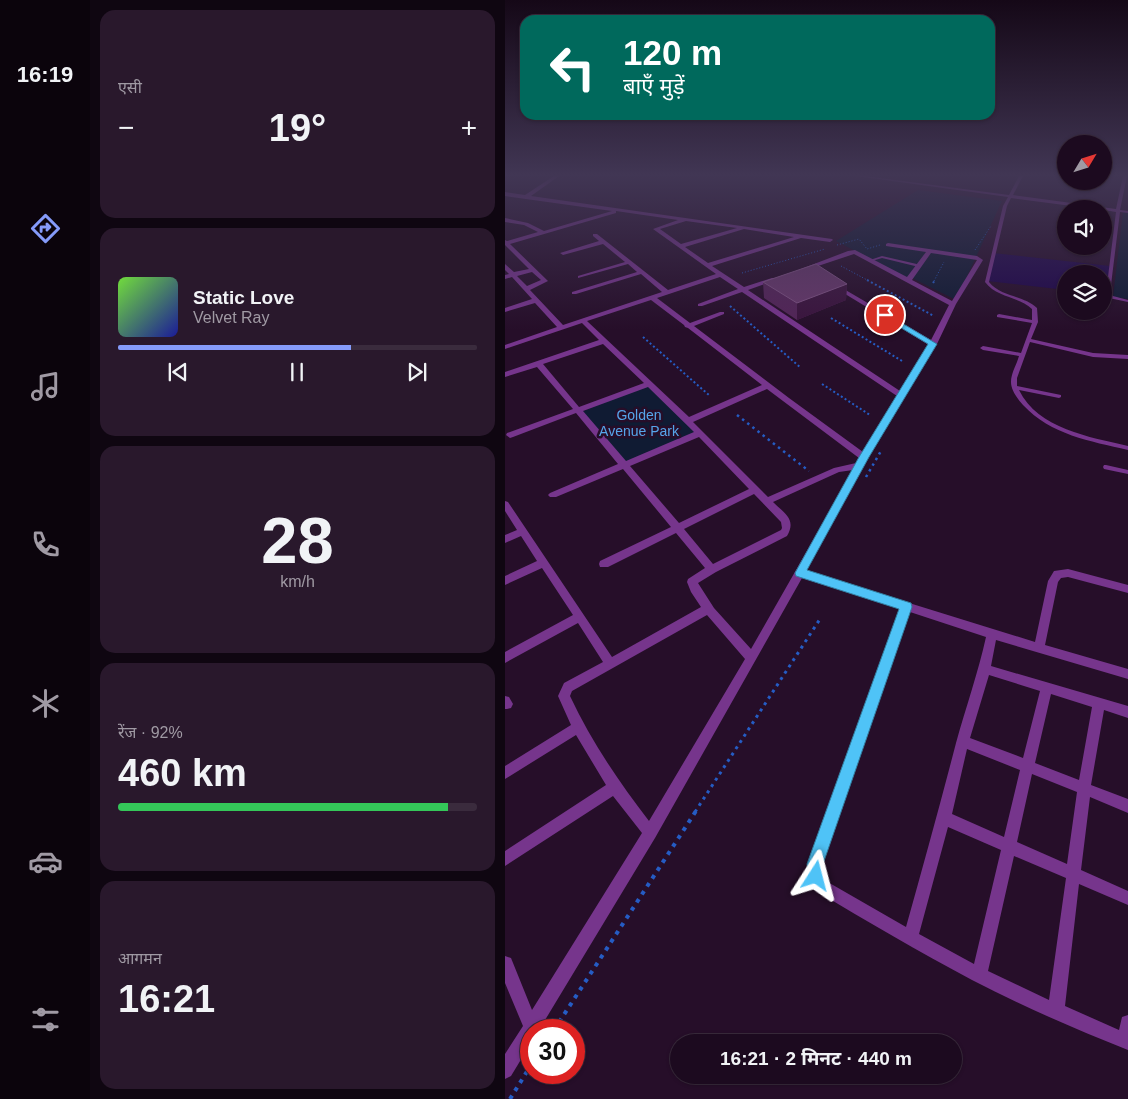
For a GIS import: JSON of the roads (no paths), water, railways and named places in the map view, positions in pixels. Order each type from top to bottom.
[{"type":"street","points":[[533,227],[544,233]]},
{"type":"street","points":[[506,243],[563,227]]},
{"type":"street","points":[[661,227],[656,229],[743,290],[901,395]]},
{"type":"street","points":[[739,227],[830,240]]},
{"type":"street","points":[[681,246],[744,228]]},
{"type":"street","points":[[595,235],[668,293]]},
{"type":"street","points":[[708,265],[803,236]]},
{"type":"street","points":[[563,253],[603,242]]},
{"type":"street","points":[[506,243],[545,282],[526,289]]},
{"type":"street","points":[[535,1019],[650,833],[752,658],[862,461],[933,344],[953,304],[980,260],[888,245]]},
{"type":"street","points":[[908,281],[930,251]]},
{"type":"street","points":[[797,272],[852,252],[872,260],[953,304]]},
{"type":"street","points":[[580,277],[629,262]]},
{"type":"street","points":[[505,267],[562,328]]},
{"type":"street","points":[[806,268],[815,274]]},
{"type":"street","points":[[505,277],[534,269]]},
{"type":"street","points":[[574,293],[642,272]]},
{"type":"street","points":[[505,347],[721,274]]},
{"type":"street","points":[[699,305],[779,278]]},
{"type":"street","points":[[832,284],[933,344]]},
{"type":"street","points":[[653,298],[862,461]]},
{"type":"street","points":[[505,310],[536,300]]},
{"type":"street","points":[[687,326],[722,313]]},
{"type":"street","points":[[583,321],[700,433],[786,521],[787,528],[784,533],[712,569],[692,582],[693,588],[752,658]]},
{"type":"street","points":[[505,375],[604,341]]},
{"type":"street","points":[[538,363],[623,466],[712,569]]},
{"type":"street","points":[[510,435],[648,384]]},
{"type":"street","points":[[687,421],[767,386]]},
{"type":"street","points":[[553,495],[700,433]]},
{"type":"street","points":[[768,501],[837,470],[862,461]]},
{"type":"street","points":[[604,564],[756,489]]},
{"type":"street","points":[[505,504],[610,663]]},
{"type":"street","points":[[505,539],[523,531]]},
{"type":"street","points":[[505,581],[543,562]]},
{"type":"street","points":[[800,573],[992,634],[1128,674]]},
{"type":"street","points":[[1039,648],[1053,581],[1058,574],[1068,573],[1128,589]]},
{"type":"street","points":[[906,607],[815,864],[816,876],[821,886],[910,938],[979,975],[1056,1012],[1127,1041],[1128,1023]]},
{"type":"street","points":[[650,833],[615,787],[578,728],[566,701],[565,692],[575,682],[709,608]]},
{"type":"street","points":[[505,658],[579,617]]},
{"type":"street","points":[[910,938],[944,818],[963,741],[985,669],[992,634]]},
{"type":"street","points":[[985,669],[1128,712]]},
{"type":"street","points":[[979,975],[1047,688]]},
{"type":"street","points":[[1056,1012],[1084,789],[1099,704]]},
{"type":"street","points":[[505,773],[578,728]]},
{"type":"street","points":[[963,741],[1128,806]]},
{"type":"street","points":[[505,859],[615,787]]},
{"type":"street","points":[[944,818],[1128,898]]},
{"type":"street","points":[[505,964],[528,1019]]},
{"type":"street","points":[[505,1070],[520,1045]]},
{"type":"lane","points":[[1001,227],[987,282],[993,289],[1033,306],[1035,322],[1014,378],[1014,388],[1037,416],[1052,426],[1069,434],[1128,448]]},
{"type":"lane","points":[[1116,227],[1108,293],[1111,298],[1128,301]]},
{"type":"lane","points":[[872,260],[882,257],[919,266]]},
{"type":"lane","points":[[999,316],[1035,322]]},
{"type":"lane","points":[[1029,340],[1093,355],[1128,356]]},
{"type":"lane","points":[[983,348],[1023,355]]},
{"type":"lane","points":[[1014,388],[1059,396]]},
{"type":"lane","points":[[1106,466],[1128,472]]},
{"type":"park label","name":"Golden Avenue Park","points":[[639,424]]}]
